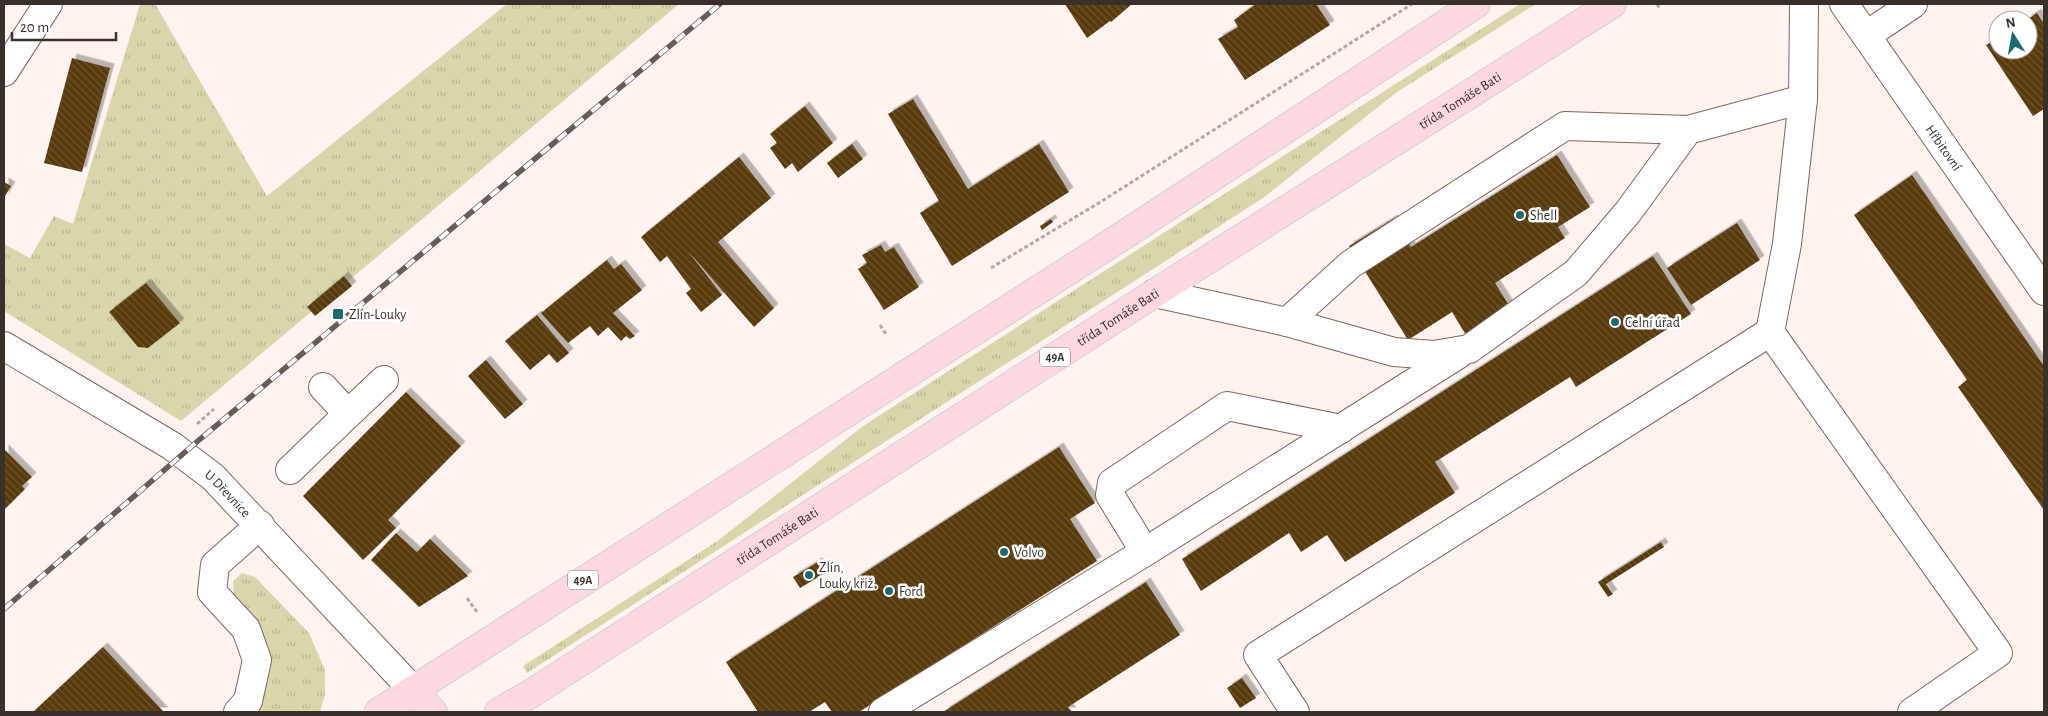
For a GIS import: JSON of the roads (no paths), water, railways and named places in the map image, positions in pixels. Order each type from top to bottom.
[{"type":"main road","name":"49A","points":[[379,712],[1124,234],[1476,4]]},
{"type":"main road","name":"třída Tomáše Bati","points":[[499,712],[532,693],[1155,293],[1612,4]]},
{"type":"main road","points":[[413,690],[433,712]]},
{"type":"street","points":[[4,72],[48,4]]},
{"type":"street","points":[[1804,4],[1803,99],[1787,244],[1770,332],[1998,653],[1912,712]]},
{"type":"street","name":"Hřbitovní","points":[[1844,4],[2044,291]]},
{"type":"street","points":[[1866,35],[1914,4]]},
{"type":"street","points":[[1287,322],[1351,264],[1565,126],[1688,130],[1803,99]]},
{"type":"street","points":[[883,712],[1146,552],[1469,348],[1576,273],[1628,212],[1688,130]]},
{"type":"street","points":[[1155,293],[1287,322],[1394,352],[1434,355],[1469,348]]},
{"type":"street","points":[[1295,712],[1258,655],[1770,332]]},
{"type":"street","name":"U Dřevnice","points":[[4,346],[183,453],[213,477],[413,690]]},
{"type":"street","points":[[290,470],[384,380]]},
{"type":"street","points":[[324,387],[348,414]]},
{"type":"street","points":[[1146,552],[1110,496],[1112,483],[1227,406],[1341,429]]},
{"type":"street","points":[[238,712],[248,701],[257,660],[246,629],[212,592],[215,565],[260,525]]},
{"type":"railway","points":[[4,609],[199,440],[720,4]]},
{"type":"place","name":"Shell","points":[[1520,215]]},
{"type":"place","name":"Zlín-Louky","points":[[338,314]]},
{"type":"place","name":"Celní úřad","points":[[1615,322]]},
{"type":"place","name":"Volvo","points":[[1004,552]]},
{"type":"place","name":"Zlín, Louky křiž.","points":[[809,575]]},
{"type":"place","name":"Ford","points":[[889,591]]}]
